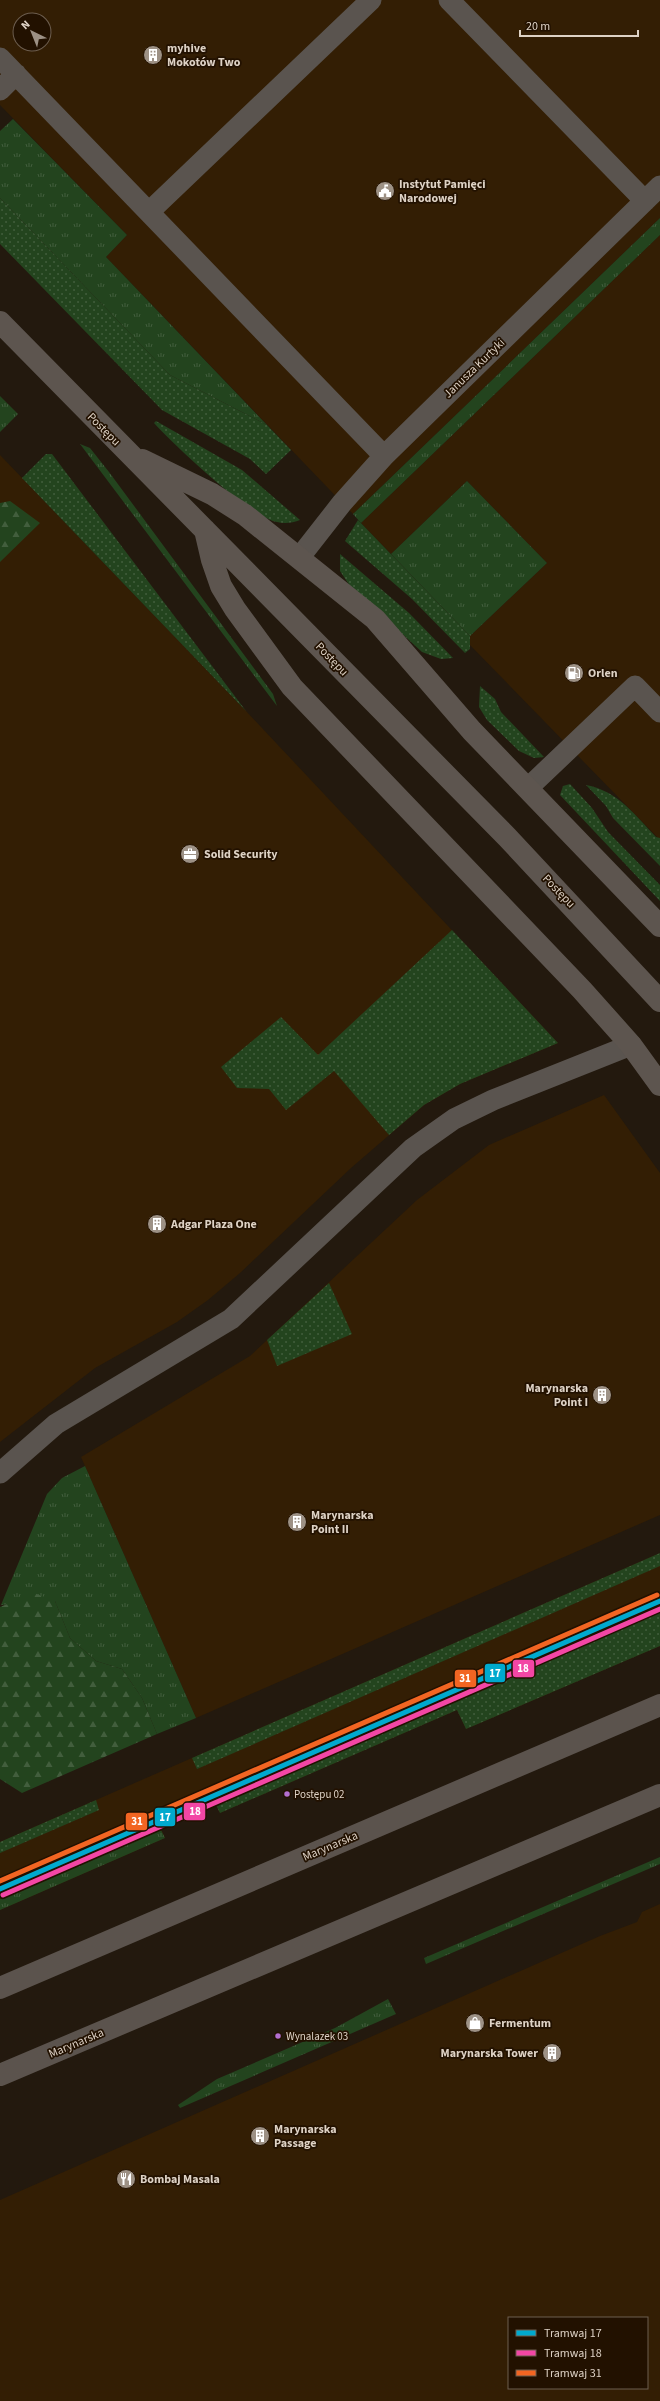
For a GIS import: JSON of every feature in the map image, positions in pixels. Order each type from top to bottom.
[{"type":"main road","name":"Marynarska","points":[[0,1988],[660,1705]]},
{"type":"main road","name":"Marynarska","points":[[0,2075],[660,1795]]},
{"type":"street","name":"Postępu","points":[[0,322],[507,837],[660,1001]]},
{"type":"street","points":[[129,454],[212,494],[245,515],[375,620],[472,732],[528,788],[660,926]]},
{"type":"street","points":[[205,530],[212,560],[221,586],[235,609],[292,687],[582,990],[631,1045],[660,1085]]},
{"type":"lane","points":[[149,212],[371,0]]},
{"type":"lane","points":[[448,0],[645,201]]},
{"type":"lane","points":[[0,58],[384,456]]},
{"type":"lane","points":[[0,90],[16,74]]},
{"type":"lane","name":"Janusza Kurtyki","points":[[299,558],[342,503],[384,456],[660,186]]},
{"type":"lane","points":[[528,788],[635,686],[660,712]]},
{"type":"lane","points":[[0,1473],[56,1424],[231,1319],[407,1153],[454,1119],[493,1100],[631,1045]]},
{"type":"shaded area","points":[[0,0],[660,0],[660,218],[353,514],[106,257],[127,235],[0,105]]},
{"type":"shaded area","points":[[660,235],[660,838],[658,838],[470,645],[470,636],[547,563],[467,481],[391,554],[361,523]]},
{"type":"shaded area","points":[[0,455],[246,711],[558,1043],[460,1084],[424,1105],[351,1168],[240,1273],[208,1300],[177,1322],[95,1368],[0,1442]]},
{"type":"shaded area","points":[[604,1095],[660,1173],[660,1515],[196,1718],[81,1457],[250,1356],[417,1200],[489,1145]]},
{"type":"shaded area","points":[[660,1553],[660,1646],[466,1729],[457,1710],[220,1813],[216,1805],[161,1829],[165,1838],[0,1910],[0,1842]]},
{"type":"shaded area","points":[[660,1904],[660,2401],[0,2401],[0,2200],[600,1936],[637,1922],[642,1912]]},
{"type":"green space","points":[[13,119],[127,235],[106,257],[267,425],[170,375],[0,198],[0,131]]},
{"type":"green space","points":[[0,198],[170,375],[267,425],[291,450],[266,474],[250,459],[162,410],[0,244]]},
{"type":"green space","points":[[660,218],[660,235],[361,523],[353,514]]},
{"type":"green space","points":[[0,396],[18,414],[0,432]]},
{"type":"green space","points":[[156,421],[242,470],[300,520],[288,523],[277,522],[265,517],[249,507],[231,494],[195,463],[154,423]]},
{"type":"green space","points":[[80,444],[90,448],[109,472],[273,694],[277,706]]},
{"type":"green space","points":[[46,454],[52,454],[246,711],[22,478]]},
{"type":"green space","points":[[467,481],[547,563],[470,636],[391,554]]},
{"type":"green space","points":[[10,501],[40,523],[0,562],[0,503]]},
{"type":"green space","points":[[358,520],[470,636],[470,649],[465,653],[412,599],[345,541]]},
{"type":"green space","points":[[340,554],[409,613],[453,658],[441,659],[422,652],[350,586],[340,571]]},
{"type":"green space","points":[[480,686],[495,699],[501,712],[544,757],[534,758],[519,751],[487,720],[479,707]]},
{"type":"green space","points":[[570,784],[592,808],[608,832],[660,885],[660,901],[560,795],[563,786]]},
{"type":"green space","points":[[586,785],[597,788],[617,798],[633,812],[656,837],[660,838],[660,866],[613,818],[606,806]]},
{"type":"green space","points":[[452,930],[558,1043],[460,1084],[424,1105],[389,1135],[334,1071],[286,1110],[269,1089],[237,1088],[221,1067],[281,1017],[318,1055]]},
{"type":"green space","points":[[329,1283],[352,1334],[277,1366],[267,1340]]},
{"type":"green space","points":[[85,1466],[196,1718],[157,1734],[142,1698],[122,1669],[96,1661],[70,1638],[55,1601],[1,1605],[47,1494],[62,1478]]},
{"type":"green space","points":[[660,1553],[660,1566],[197,1769],[192,1758]]},
{"type":"green space","points":[[34,1593],[55,1601],[70,1638],[96,1661],[122,1669],[142,1698],[157,1734],[22,1793],[0,1779],[0,1607]]},
{"type":"green space","points":[[660,1611],[660,1646],[466,1729],[457,1710],[220,1813],[216,1805]]},
{"type":"green space","points":[[96,1800],[99,1810],[0,1853],[0,1842]]},
{"type":"green space","points":[[161,1830],[165,1838],[0,1910],[0,1899]]},
{"type":"green space","points":[[660,1857],[660,1864],[426,1964],[424,1958]]},
{"type":"green space","points":[[388,1999],[396,2014],[180,2108],[178,2105],[217,2079],[335,2028]]},
{"type":"tram line","name":"31","points":[[0,1881],[657,1595]]},
{"type":"tram line","name":"17","points":[[0,1889],[660,1601]]},
{"type":"tram line","name":"18","points":[[3,1895],[660,1609]]},
{"type":"place","name":"myhive Mokotów Two","points":[[153,55]]},
{"type":"place","name":"Instytut Pamięci Narodowej","points":[[385,191]]},
{"type":"place","name":"Orlen","points":[[574,673]]},
{"type":"place","name":"Solid Security","points":[[190,854]]},
{"type":"place","name":"Adgar Plaza One","points":[[157,1224]]},
{"type":"place","name":"Marynarska Point I","points":[[602,1395]]},
{"type":"place","name":"Marynarska Point II","points":[[297,1522]]},
{"type":"place","name":"Postępu 02","points":[[287,1794]]},
{"type":"place","name":"Fermentum","points":[[475,2023]]},
{"type":"place","name":"Wynalazek 03","points":[[278,2036]]},
{"type":"place","name":"Marynarska Tower","points":[[552,2053]]},
{"type":"place","name":"Marynarska Passage","points":[[260,2136]]},
{"type":"place","name":"Bombaj Masala","points":[[126,2179]]}]
